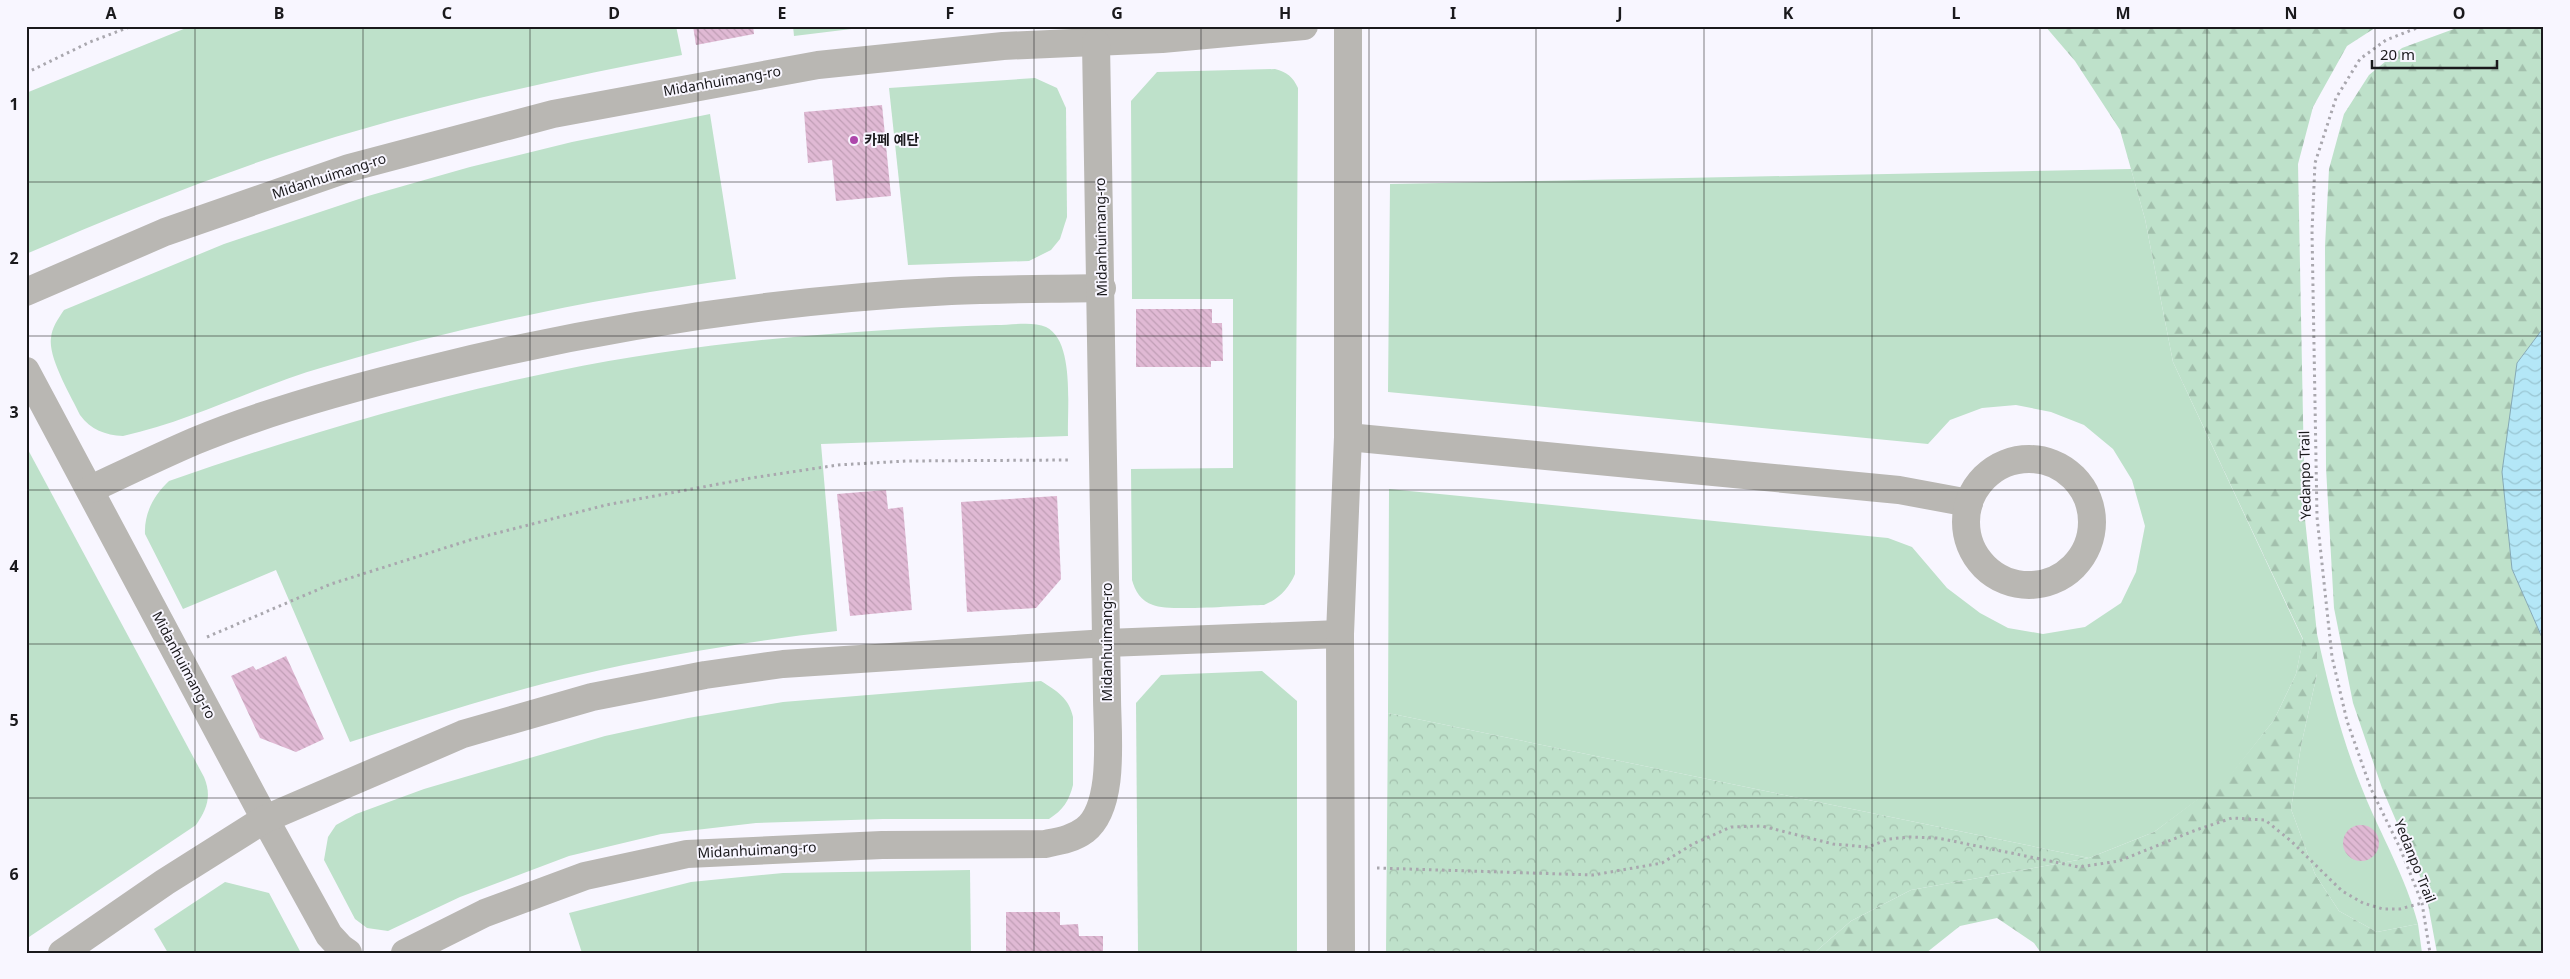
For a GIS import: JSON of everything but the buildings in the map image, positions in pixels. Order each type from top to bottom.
[{"type":"street","points":[[1096,43],[1304,26]]},
{"type":"street","points":[[1341,953],[1340,634],[1348,437],[1348,26]]},
{"type":"street","name":"Midanhuimang-ro","points":[[26,292],[165,232],[349,168],[553,114],[818,64],[1003,46],[1096,43],[1102,288],[1107,643],[1106,791],[1098,812],[1086,829],[1070,839],[1045,844],[882,845],[687,854],[586,876],[485,913],[405,953]]},
{"type":"street","points":[[91,489],[196,441],[302,404],[400,376],[514,348],[676,318],[805,303],[950,292],[1102,288]]},
{"type":"street","name":"Midanhuimang-ro","points":[[26,372],[91,489],[265,819],[330,935],[348,953]]},
{"type":"street","points":[[1348,437],[1899,490],[1969,502]]},
{"type":"street","points":[[2027,458],[2053,462],[2075,477],[2088,498],[2093,524],[2086,549],[2072,568],[2052,581],[2029,585],[2006,581],[1986,568],[1972,549],[1966,526],[1969,502],[1981,480],[2002,464],[2027,458]]},
{"type":"street","points":[[62,953],[218,848],[265,819],[463,734],[592,697],[704,675],[783,664],[1107,643],[1340,634]]},
{"type":"path","points":[[26,73],[90,42],[132,26]]},
{"type":"path","name":"Yedanpo Trail","points":[[2422,26],[2386,40],[2360,59],[2336,98],[2315,163],[2312,231],[2317,517],[2332,657],[2347,721],[2371,789],[2400,848],[2422,903],[2430,953]]},
{"type":"path","points":[[205,638],[331,584],[470,540],[606,505],[750,478],[838,465],[906,461],[1073,460]]},
{"type":"path","points":[[1376,868],[1593,875],[1662,863],[1693,844],[1731,827],[1762,826],[1833,844],[1868,847],[1889,839],[1909,837],[1938,838],[2079,867],[2119,861],[2196,830],[2232,818],[2265,820],[2292,841],[2342,891],[2362,903],[2383,909],[2400,909],[2422,903]]},
{"type":"green space","points":[[191,26],[676,26],[682,55],[580,75],[479,98],[328,139],[183,190],[26,254],[26,93]]},
{"type":"green space","points":[[793,26],[876,26],[794,36]]},
{"type":"green space","points":[[2045,26],[2378,26],[2347,46],[2313,107],[2298,164],[2305,519],[2317,634],[2317,674],[2301,746],[2291,809],[2315,874],[2339,911],[2377,932],[2418,924],[2422,953],[2041,953],[2034,943],[1997,918],[1960,926],[1926,953],[1814,953],[1851,921],[1911,890],[2089,858],[2154,832],[2231,774],[2274,720],[2296,674],[2303,639],[2173,362],[2145,219],[2120,130],[2075,61]]},
{"type":"green space","points":[[2462,26],[2544,26],[2544,327],[2517,363],[2512,569],[2544,642],[2544,953],[2437,953],[2425,888],[2382,788],[2353,703],[2334,608],[2326,468],[2325,246],[2329,169],[2344,114],[2369,75],[2402,48]]},
{"type":"green space","points":[[1275,69],[1289,76],[1298,88],[1295,574],[1283,592],[1274,600],[1264,605],[1189,608],[1161,607],[1153,605],[1142,598],[1132,580],[1131,469],[1233,468],[1233,299],[1132,299],[1131,101],[1157,72]]},
{"type":"green space","points":[[1035,78],[1057,88],[1066,108],[1067,217],[1060,239],[1051,250],[1029,261],[908,265],[889,88]]},
{"type":"green space","points":[[710,114],[736,279],[632,295],[528,315],[425,339],[299,375],[174,422],[123,436],[99,431],[84,420],[56,366],[51,338],[54,327],[64,310],[224,244],[368,196],[470,167],[572,142]]},
{"type":"green space","points":[[2131,169],[2145,219],[2173,362],[2303,640],[2296,674],[2274,720],[2231,775],[2154,832],[2089,858],[1388,713],[1389,489],[1888,538],[1912,547],[1947,588],[1980,613],[2008,628],[2043,634],[2085,627],[2121,603],[2136,572],[2145,526],[2132,480],[2113,449],[2084,425],[2051,412],[2016,405],[1982,408],[1950,420],[1928,444],[1388,392],[1390,184]]},
{"type":"green space","points":[[1035,324],[1046,327],[1055,335],[1062,346],[1068,376],[1068,436],[821,444],[837,631],[708,649],[579,675],[493,698],[350,742],[276,570],[183,609],[145,534],[146,519],[151,505],[169,481],[313,434],[459,393],[611,361],[721,345],[886,330]]},
{"type":"green space","points":[[26,446],[204,777],[208,796],[203,813],[196,825],[26,939]]},
{"type":"green space","points":[[2317,634],[2331,694],[2355,772],[2407,890],[2418,924],[2377,932],[2339,911],[2315,874],[2291,809],[2301,746],[2317,674]]},
{"type":"green space","points":[[1262,671],[1297,701],[1297,953],[1138,953],[1136,703],[1161,675]]},
{"type":"green space","points":[[1041,681],[1065,700],[1073,717],[1073,785],[1065,805],[1049,819],[883,819],[756,823],[661,834],[569,856],[460,897],[388,931],[367,928],[355,919],[324,860],[328,837],[336,825],[356,814],[424,789],[605,736],[688,718],[783,702]]},
{"type":"green space","points":[[1388,713],[2089,858],[1911,890],[1851,921],[1814,953],[1386,953]]},
{"type":"green space","points":[[970,870],[971,953],[582,953],[569,913],[691,882],[783,873]]},
{"type":"green space","points":[[225,882],[269,893],[301,953],[168,953],[154,929]]},
{"type":"water","points":[[2544,327],[2544,642],[2512,569],[2502,472],[2517,363]]},
{"type":"place","name":"카페 예단","points":[[854,140]]}]
